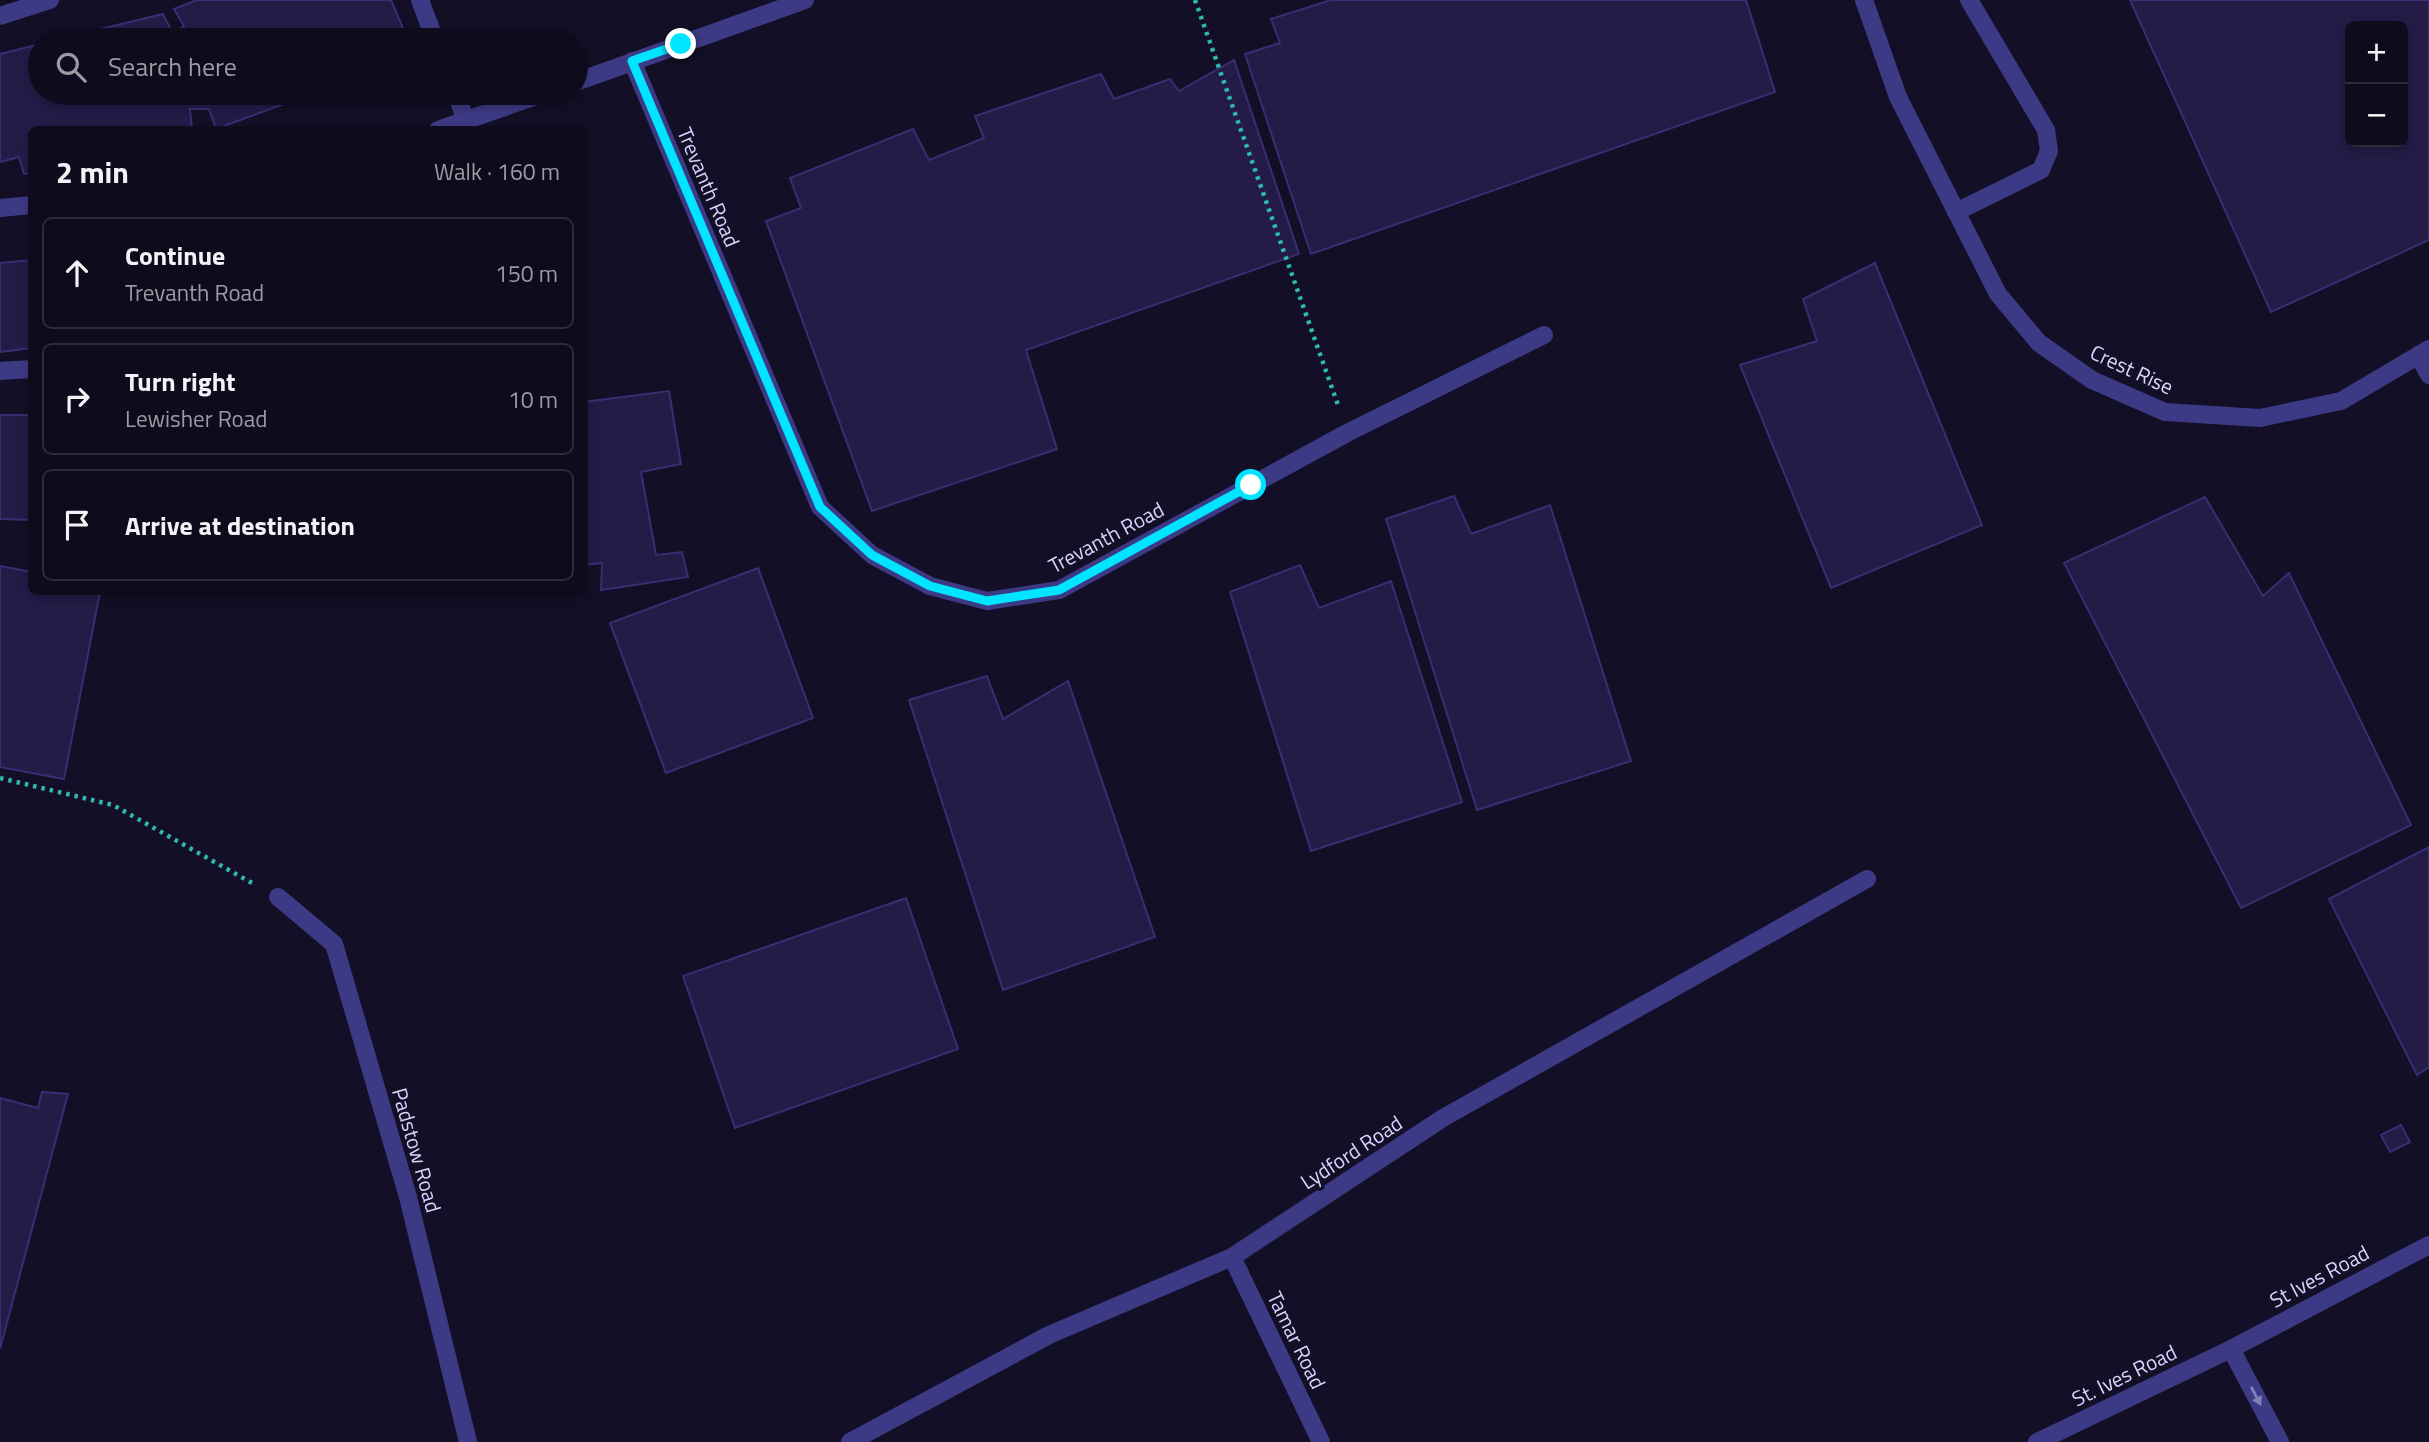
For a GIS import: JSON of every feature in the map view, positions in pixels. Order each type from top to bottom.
[{"type":"street","points":[[0,16],[50,0]]},
{"type":"street","points":[[420,0],[430,28]]},
{"type":"street","points":[[588,78],[805,0]]},
{"type":"street","name":"Crest Rise","points":[[1864,0],[1898,97],[1998,294],[2039,343],[2092,380],[2165,412],[2260,418],[2341,401],[2424,352],[2429,375]]},
{"type":"street","points":[[1956,212],[2041,170],[2049,151],[2046,130],[1969,0]]},
{"type":"street","name":"Trevanth Road","points":[[632,61],[820,507],[872,555],[930,586],[987,601],[1059,590],[1347,433],[1544,335]]},
{"type":"street","points":[[461,105],[467,121]]},
{"type":"street","points":[[451,126],[512,105]]},
{"type":"street","points":[[0,208],[28,205]]},
{"type":"street","points":[[0,371],[28,369]]},
{"type":"street","name":"Lydford Road","points":[[850,1442],[1049,1335],[1232,1257],[1443,1118],[1867,879]]},
{"type":"street","name":"Padstow Road","points":[[278,897],[334,944],[408,1197],[468,1442]]},
{"type":"street","name":"St Ives Road","points":[[2231,1349],[2429,1245]]},
{"type":"street","name":"Tamar Road","points":[[1232,1257],[1321,1442]]},
{"type":"street","points":[[2231,1349],[2280,1442]]},
{"type":"street","name":"St. Ives Road","points":[[2037,1442],[2231,1349]]},
{"type":"path","points":[[1195,0],[1347,433]]},
{"type":"path","points":[[0,778],[113,805],[278,897]]},
{"type":"building","points":[[197,0],[391,0],[403,28],[181,28],[184,26],[174,9]]},
{"type":"building","points":[[1331,0],[1746,0],[1775,92],[1311,254],[1245,54],[1280,43],[1271,19]]},
{"type":"building","points":[[2130,0],[2429,0],[2429,240],[2271,312]]},
{"type":"building","points":[[163,14],[170,28],[105,28]]},
{"type":"building","points":[[28,47],[28,105],[281,105],[224,126],[215,126],[209,109],[190,109],[192,126],[28,126],[28,174],[24,174],[19,157],[0,162],[0,54]]},
{"type":"building","points":[[1234,60],[1299,254],[1026,350],[1057,449],[872,511],[766,221],[801,208],[790,178],[913,129],[929,160],[984,138],[975,116],[1101,74],[1114,99],[1170,79],[1179,91]]},
{"type":"building","points":[[28,260],[28,348],[0,352],[0,263]]},
{"type":"building","points":[[1875,263],[1982,525],[1831,588],[1740,365],[1817,341],[1803,299]]},
{"type":"building","points":[[669,391],[681,464],[641,472],[656,555],[682,552],[688,577],[601,590],[602,563],[588,565],[588,401]]},
{"type":"building","points":[[0,415],[28,415],[28,520],[0,519]]},
{"type":"building","points":[[1454,496],[1471,534],[1550,505],[1631,761],[1477,810],[1386,519]]},
{"type":"building","points":[[2205,497],[2263,596],[2289,573],[2411,825],[2241,908],[2064,563]]},
{"type":"building","points":[[1300,565],[1319,608],[1391,581],[1462,802],[1311,851],[1230,592]]},
{"type":"building","points":[[0,566],[28,571],[28,595],[99,595],[64,779],[0,767]]},
{"type":"building","points":[[758,568],[813,718],[666,773],[610,623]]},
{"type":"building","points":[[987,676],[1003,719],[1068,681],[1155,937],[1003,990],[909,700]]},
{"type":"building","points":[[2429,847],[2429,1067],[2417,1075],[2329,899]]},
{"type":"building","points":[[906,898],[958,1049],[735,1128],[683,976]]},
{"type":"building","points":[[42,1092],[68,1094],[0,1349],[0,1098],[38,1108]]},
{"type":"building","points":[[2401,1125],[2410,1142],[2390,1152],[2381,1135]]},
{"type":"route","points":[[681,44],[632,61],[820,507],[872,555],[930,586],[987,601],[1059,590],[1251,485]]}]
